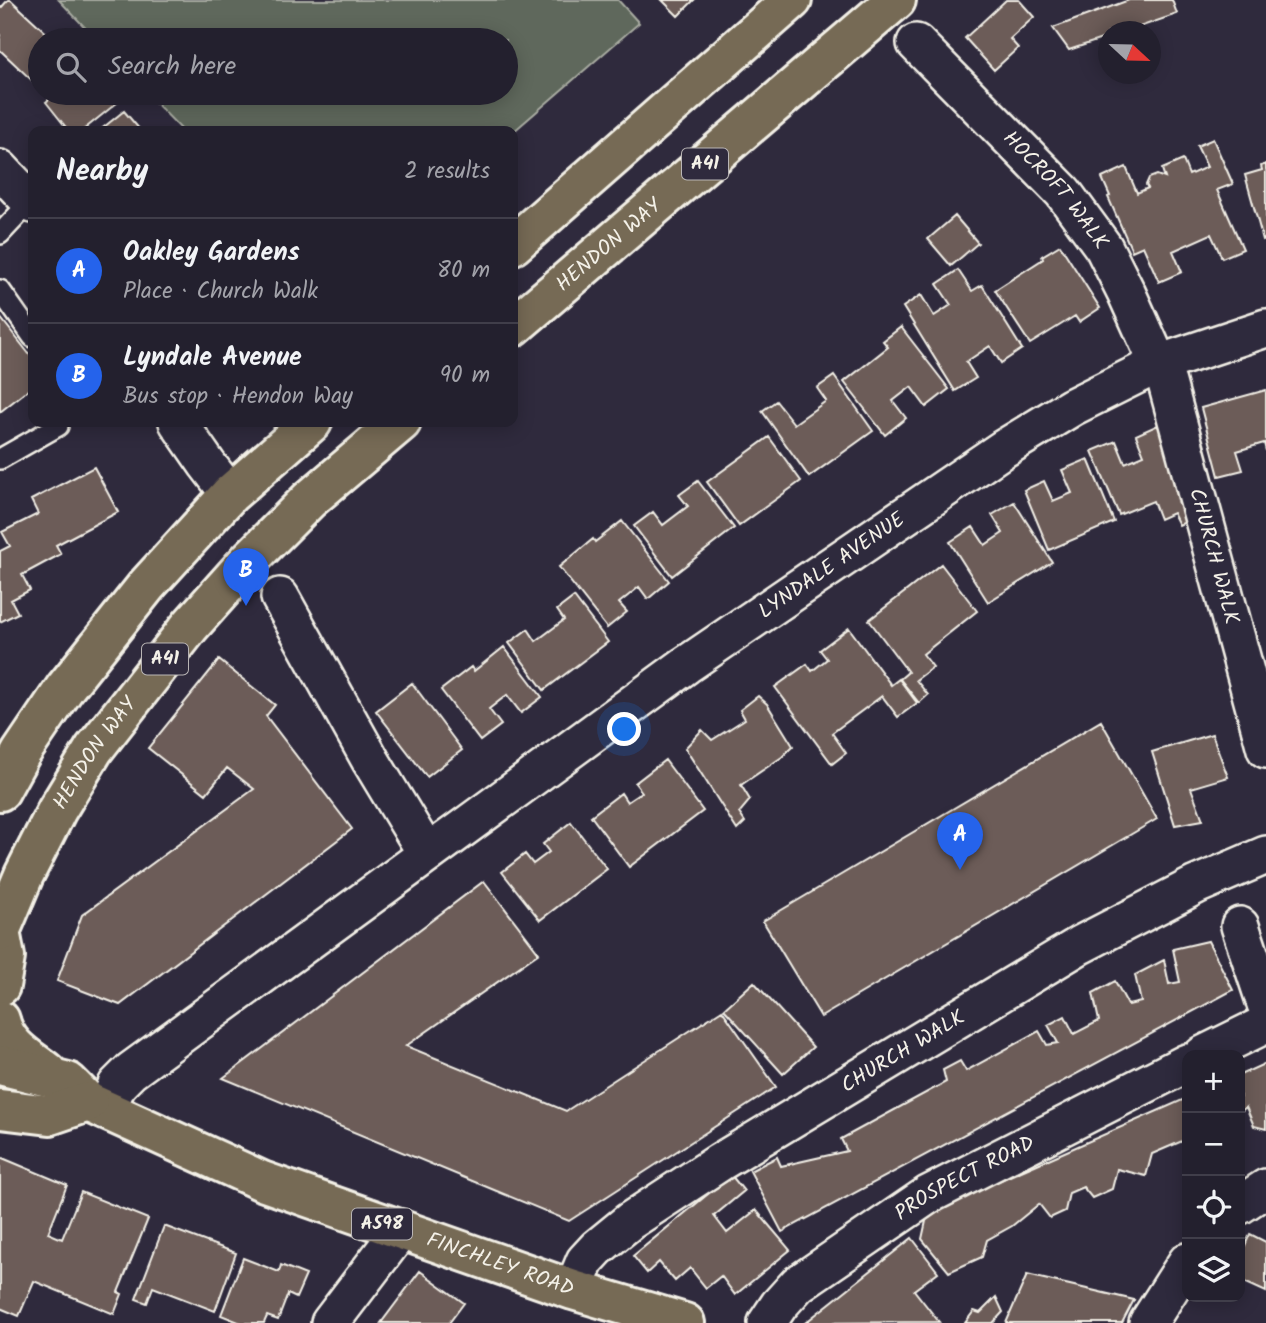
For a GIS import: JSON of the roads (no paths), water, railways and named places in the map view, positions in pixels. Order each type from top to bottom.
[{"type":"main road","points":[[518,241],[792,0]]},
{"type":"main road","name":"HENDON WAY","points":[[518,323],[896,0]]},
{"type":"main road","points":[[0,791],[65,688],[147,585],[230,494],[306,427]]},
{"type":"main road","name":"HENDON WAY","points":[[0,932],[24,875],[57,810],[94,749],[190,626],[250,559],[309,500],[395,427]]},
{"type":"main road","name":"A41","points":[[0,932],[5,957],[0,986]]},
{"type":"main road","points":[[0,1020],[4,1035],[17,1050],[87,1098]]},
{"type":"main road","name":"FINCHLEY ROAD","points":[[0,1065],[87,1098],[262,1181],[662,1320]]},
{"type":"main road","points":[[0,1109],[50,1115],[87,1098]]},
{"type":"street","name":"HOCROFT WALK","points":[[916,43],[1063,192],[1104,248],[1158,364]]},
{"type":"street","points":[[0,169],[28,199]]},
{"type":"street","name":"LYNDALE AVENUE","points":[[87,1098],[117,1085],[131,1071],[687,665],[1003,449],[1072,407],[1158,364],[1266,328]]},
{"type":"street","name":"CHURCH WALK","points":[[1158,364],[1167,383],[1266,749]]},
{"type":"street","points":[[181,427],[230,494]]},
{"type":"street","points":[[280,597],[371,761],[427,854]]},
{"type":"street","name":"CHURCH WALK","points":[[573,1290],[585,1261],[606,1241],[630,1221],[720,1162],[1080,944],[1196,885],[1266,855]]},
{"type":"street","points":[[1240,926],[1266,1004]]},
{"type":"street","points":[[1213,1050],[1266,1024]]},
{"type":"street","name":"PROSPECT ROAD","points":[[767,1323],[798,1283],[928,1195],[1182,1066]]},
{"type":"street","points":[[1245,1202],[1266,1188]]},
{"type":"street","points":[[330,1323],[400,1231]]},
{"type":"street","points":[[1148,1323],[1182,1270]]},
{"type":"lane","points":[[0,234],[28,207]]},
{"type":"lane","points":[[0,290],[28,330]]},
{"type":"lane","points":[[0,459],[56,427]]},
{"type":"place","name":"Lyndale Avenue","points":[[246,606]]},
{"type":"place","name":"Oakley Gardens","points":[[960,870]]}]
